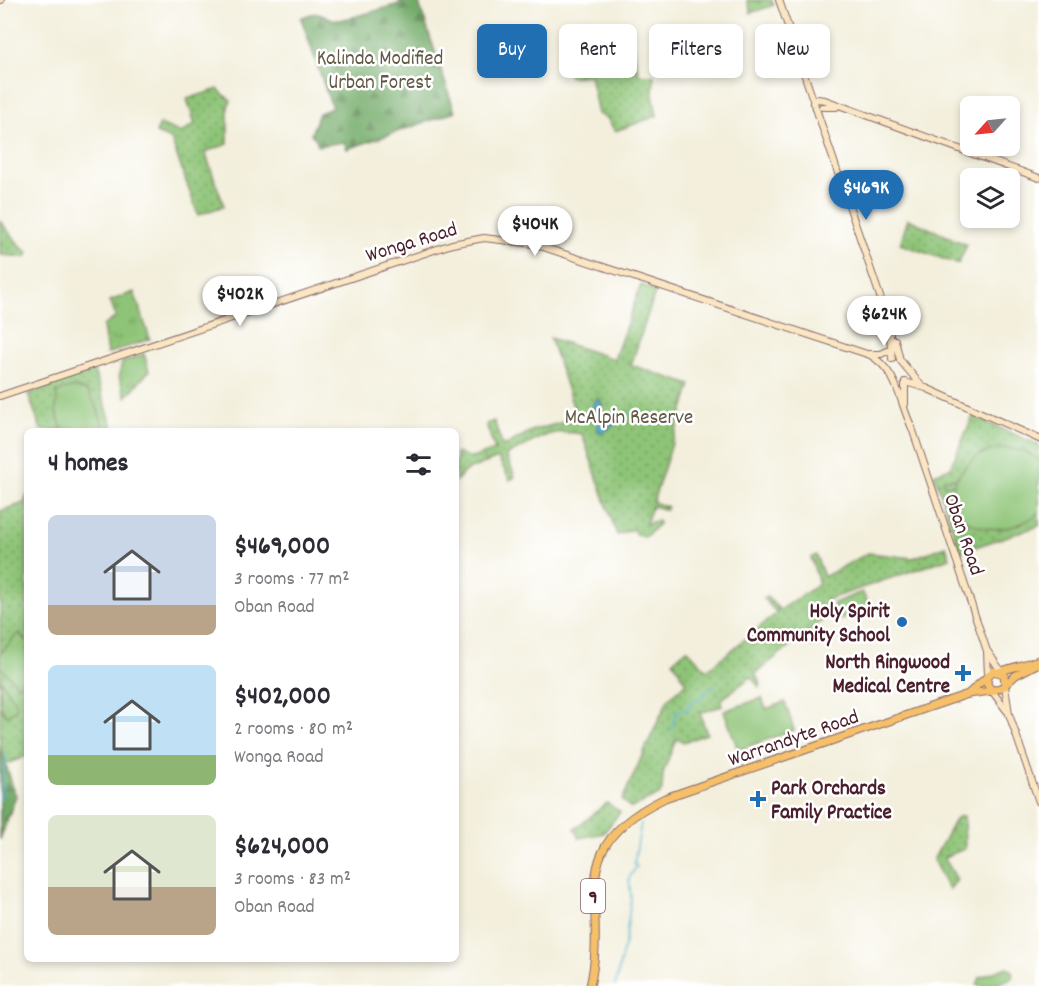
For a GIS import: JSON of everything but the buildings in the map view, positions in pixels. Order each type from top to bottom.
[{"type":"main road","points":[[779,0],[810,92],[818,104],[821,126],[900,360],[912,377],[925,388]]},
{"type":"main road","points":[[818,104],[840,107],[1039,178]]},
{"type":"main road","name":"Wonga Road","points":[[0,396],[452,244],[484,238],[534,244],[868,354],[900,360]]},
{"type":"main road","points":[[889,323],[892,349],[890,369],[894,380]]},
{"type":"main road","points":[[868,354],[880,354],[892,349]]},
{"type":"main road","points":[[868,354],[885,364],[894,380]]},
{"type":"main road","name":"Oban Road","points":[[900,360],[907,374],[904,391],[912,428]]},
{"type":"main road","points":[[894,380],[925,388],[1039,439]]},
{"type":"main road","name":"Oban Road","points":[[894,380],[987,651],[988,676]]},
{"type":"main road","points":[[904,391],[913,387],[925,388]]},
{"type":"main road","name":"Oban Road","points":[[987,651],[1001,671]]},
{"type":"main road","name":"9","points":[[988,676],[993,671],[1039,662]]},
{"type":"main road","name":"9","points":[[992,691],[1039,662]]},
{"type":"main road","points":[[1001,671],[1006,679],[1009,714],[1039,802]]},
{"type":"main road","points":[[988,676],[987,684],[1009,714]]},
{"type":"main road","name":"Warrandyte Road","points":[[968,694],[988,676]]},
{"type":"main road","name":"Warrandyte Road","points":[[590,986],[594,951],[595,876],[607,844],[631,817],[665,798],[968,694],[992,691]]},
{"type":"green space","name":"Kalinda Modified Urban Forest","points":[[400,0],[418,0],[455,112],[347,149],[344,142],[318,146],[311,134],[319,113],[332,108],[301,18],[316,13],[331,19],[342,20],[399,4]]},
{"type":"green space","points":[[747,0],[772,0],[774,5],[751,13]]},
{"type":"green space","points":[[637,65],[639,74],[654,78],[653,94],[657,116],[615,131],[607,118],[598,114],[591,78],[637,78]]},
{"type":"green space","points":[[218,89],[231,101],[228,106],[228,144],[205,152],[224,206],[198,215],[171,139],[156,133],[160,124],[181,133],[195,124],[187,99]]},
{"type":"green space","points":[[908,219],[967,245],[958,264],[900,244]]},
{"type":"green space","points":[[0,221],[21,247],[28,252],[26,257],[0,255]]},
{"type":"green space","name":"McAlpin Reserve","points":[[641,285],[656,290],[631,365],[691,385],[653,502],[668,507],[666,510],[652,506],[646,524],[658,520],[659,524],[645,537],[636,535],[633,529],[617,535],[582,434],[549,434],[506,455],[515,477],[510,480],[498,458],[465,471],[459,478],[459,454],[472,458],[495,450],[486,424],[494,421],[503,447],[531,431],[560,423],[576,415],[550,338],[614,359]]},
{"type":"green space","points":[[134,292],[150,339],[107,354],[103,326],[116,317],[110,301]]},
{"type":"green space","points":[[144,354],[149,371],[126,397],[119,377],[122,362]]},
{"type":"green space","points":[[94,371],[113,428],[40,428],[28,394]]},
{"type":"green space","points":[[74,387],[87,391],[96,405],[103,428],[62,428],[56,412],[57,392]]},
{"type":"green space","points":[[973,416],[1039,445],[1039,526],[960,552],[934,474],[950,468]]},
{"type":"green space","points":[[1005,448],[1024,451],[1039,460],[1039,512],[1027,521],[997,529],[969,522],[959,513],[954,501],[954,484],[944,485],[943,480],[954,478],[955,482],[969,462],[989,451]]},
{"type":"green space","points":[[24,503],[24,757],[6,764],[0,747],[0,511]]},
{"type":"green space","points":[[946,546],[950,558],[826,600],[830,615],[812,628],[815,645],[811,646],[808,631],[755,674],[761,684],[759,687],[751,677],[721,700],[722,706],[700,713],[707,734],[684,742],[676,739],[663,773],[662,790],[659,795],[631,808],[622,800],[668,699],[686,683],[673,661],[687,649],[707,670],[777,613],[764,599],[767,597],[780,610],[819,584],[811,558],[816,555],[824,577],[868,553],[913,558]]},
{"type":"green space","points":[[862,592],[870,606],[868,610],[839,620],[833,607],[834,603]]},
{"type":"green space","points":[[18,633],[24,638],[24,680],[19,686],[0,667],[0,654]]},
{"type":"green space","points":[[0,679],[16,704],[16,709],[6,716],[0,706]]},
{"type":"green space","points":[[762,698],[766,709],[785,702],[794,730],[738,750],[724,711]]},
{"type":"green space","points":[[0,747],[16,796],[0,840]]},
{"type":"green space","points":[[607,803],[620,812],[604,833],[579,838],[575,829]]},
{"type":"green space","points":[[964,816],[965,849],[944,857],[957,880],[949,890],[933,860],[956,818]]},
{"type":"green space","points":[[1007,967],[1013,971],[1012,978],[991,986],[977,985],[980,977]]},
{"type":"water","points":[[598,398],[602,404],[600,412],[603,416],[611,414],[615,424],[602,433],[598,431],[593,408]]},
{"type":"waterway","points":[[614,420],[623,419],[629,413]]},
{"type":"waterway","points":[[671,730],[676,713],[688,708],[694,699],[700,699],[707,690],[716,686]]},
{"type":"waterway","points":[[0,800],[7,755]]},
{"type":"waterway","points":[[615,986],[626,937],[631,898],[629,878],[637,866],[634,864],[641,823]]},
{"type":"place","name":"Holy Spirit Community School","points":[[902,622]]},
{"type":"place","name":"North Ringwood Medical Centre","points":[[963,673]]},
{"type":"place","name":"Park Orchards Family Practice","points":[[758,799]]}]
